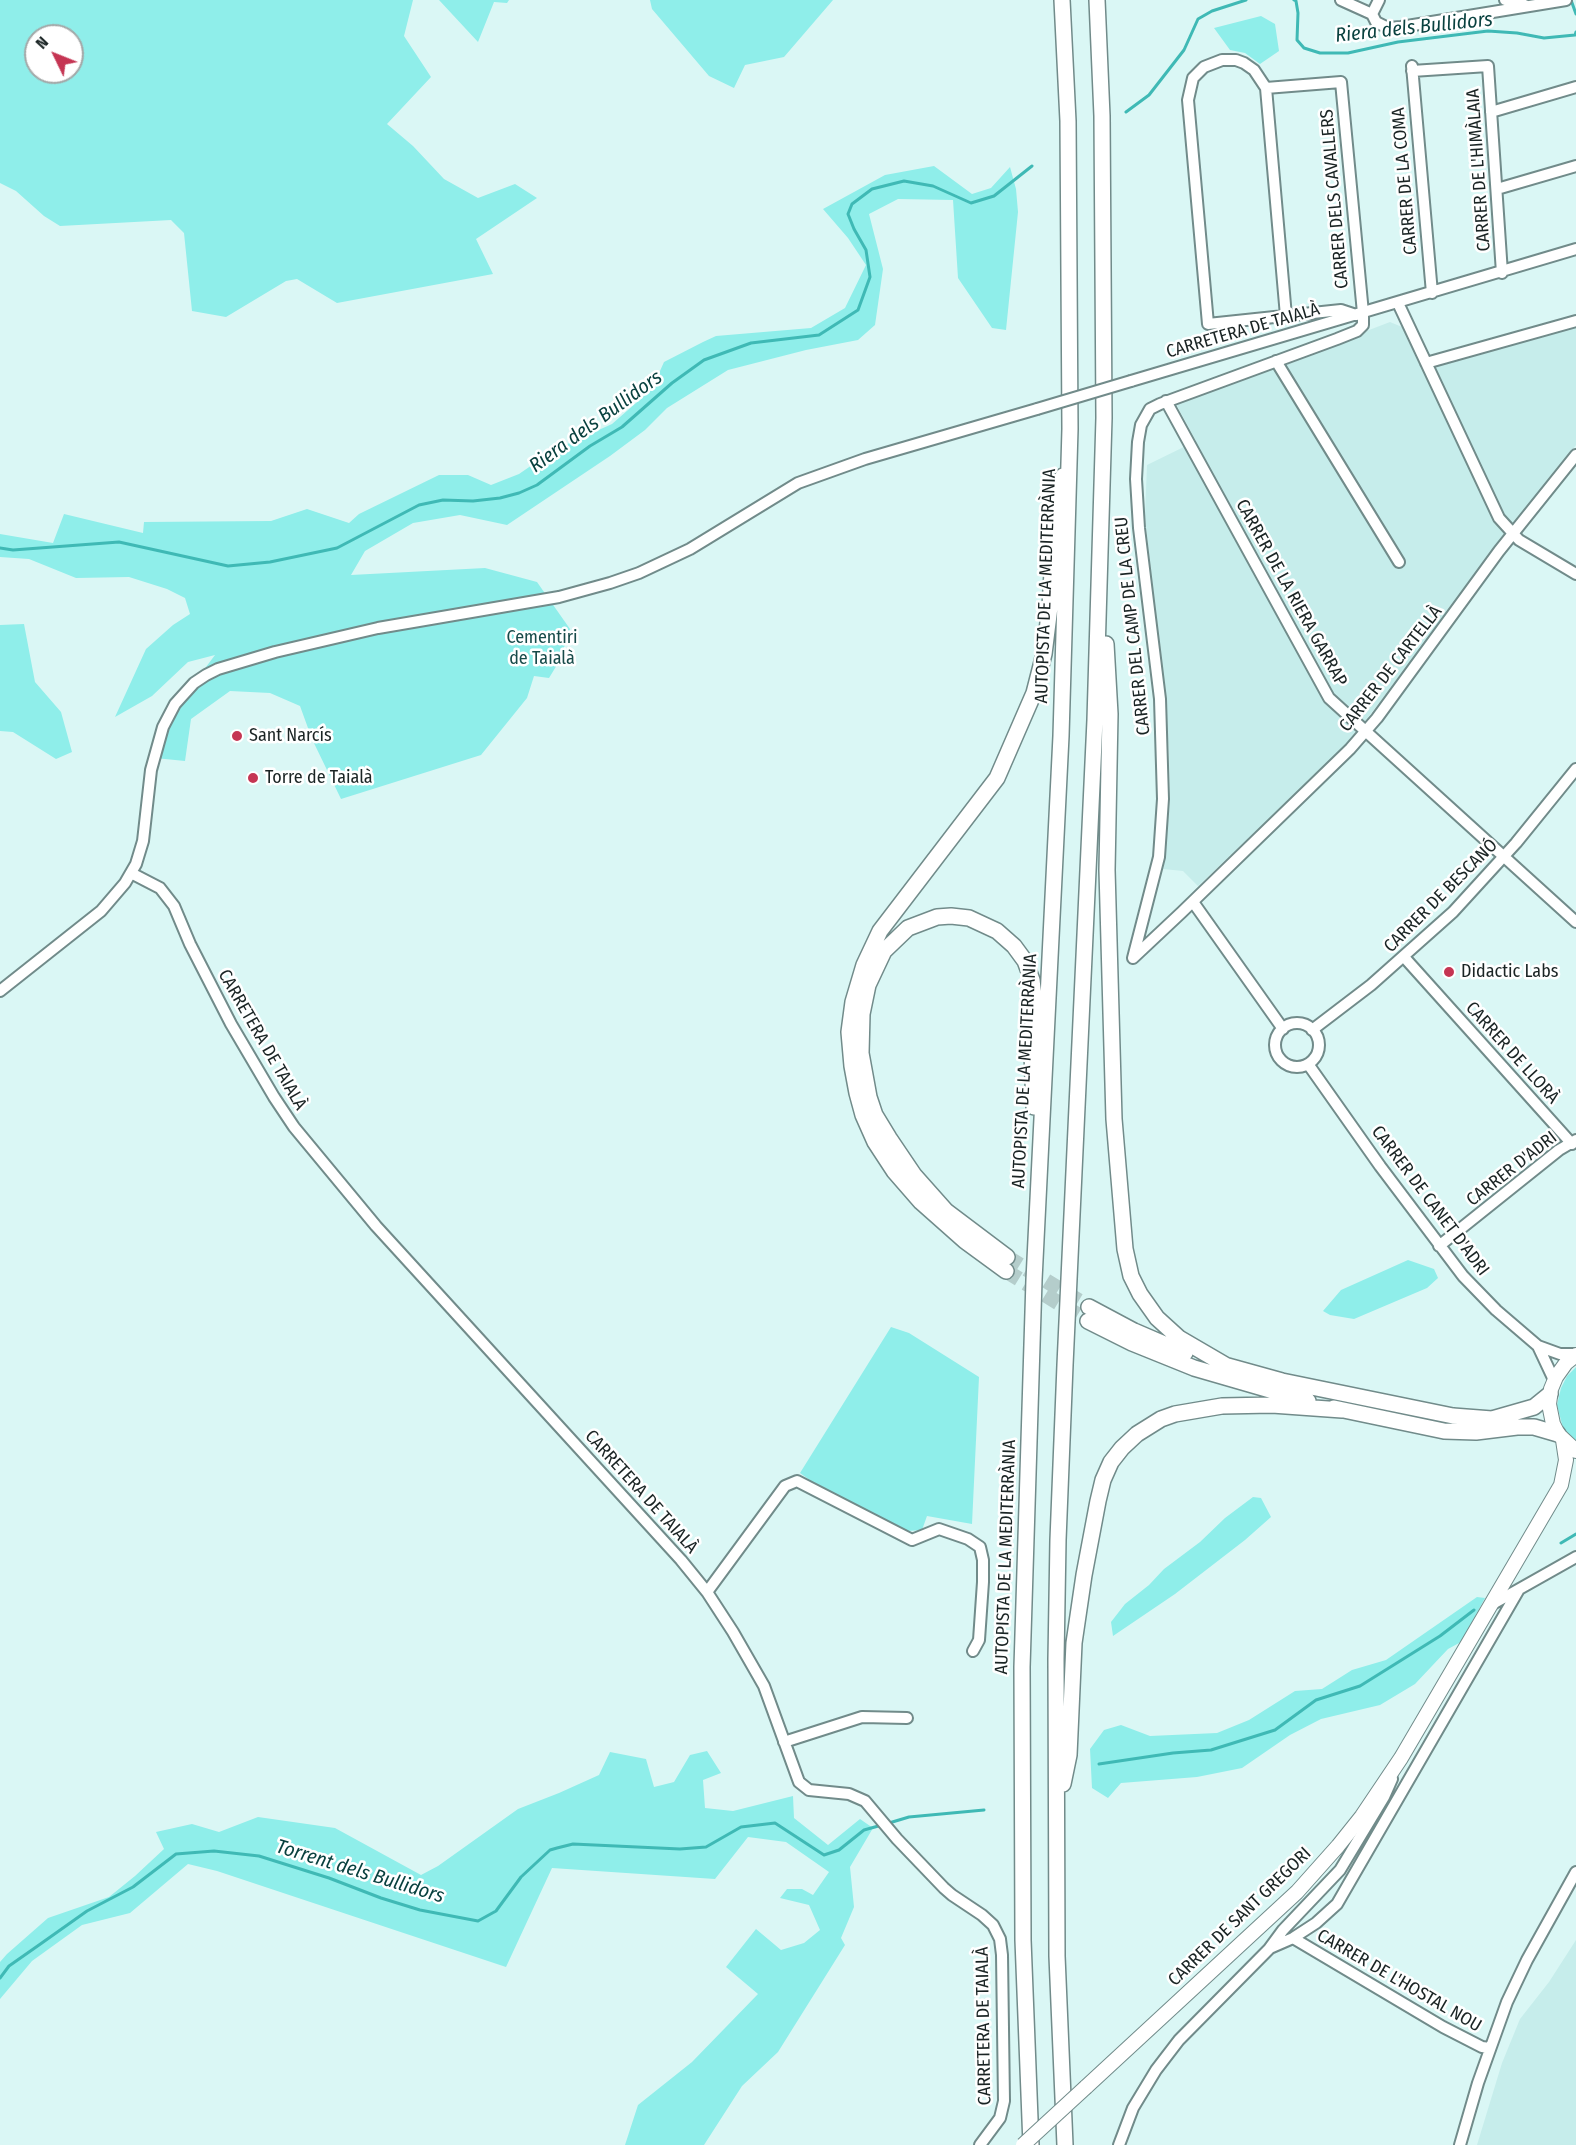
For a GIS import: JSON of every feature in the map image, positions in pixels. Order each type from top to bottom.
[{"type":"highway","name":"AUTOPISTA DE LA MEDITERRÀNIA","points":[[1031,2145],[1023,1940],[1022,1667],[1038,1209],[1060,748],[1069,453],[1068,121],[1062,0]]},
{"type":"highway","points":[[1065,2145],[1057,1968],[1058,1540],[1095,720],[1104,418],[1102,116],[1097,0]]},
{"type":"highway","points":[[1038,1209],[1032,1053],[1034,997],[1032,980],[1025,961],[1007,938],[969,918],[951,916],[921,921],[908,928],[884,951],[868,985],[862,1014],[861,1053],[869,1097],[875,1115],[914,1175],[946,1211],[1006,1264],[965,1241],[921,1202],[894,1171],[875,1142],[863,1115],[852,1066],[849,1032],[864,964],[880,931],[997,777],[1034,693],[1044,654],[1050,607],[1056,502],[1069,453]]},
{"type":"highway","points":[[1101,533],[1110,714],[1107,870],[1114,1107],[1125,1250],[1131,1276],[1140,1294],[1157,1318],[1179,1338],[1227,1366]]},
{"type":"highway","points":[[1552,1387],[1534,1407],[1492,1419],[1453,1416],[1293,1383],[1227,1366],[1183,1353],[1088,1314],[1132,1343],[1194,1368],[1342,1410],[1443,1431],[1476,1432],[1534,1427],[1561,1437]]},
{"type":"highway","points":[[1056,1822],[1068,1755],[1074,1643],[1084,1575],[1103,1480],[1111,1462],[1137,1434],[1161,1419],[1175,1414],[1222,1406],[1272,1405],[1342,1410]]},
{"type":"main road","points":[[1552,1387],[1563,1366],[1576,1355]]},
{"type":"main road","name":"CARRER DE SANT GREGORI","points":[[1552,1387],[1550,1415],[1561,1437],[1566,1460],[1561,1485]]},
{"type":"main road","points":[[1561,1437],[1576,1451]]},
{"type":"main road","name":"CARRER DE SANT GREGORI","points":[[1023,2145],[1297,1892],[1338,1846],[1362,1816],[1401,1758],[1561,1485],[1576,1471]]},
{"type":"street","points":[[1341,0],[1372,14],[1376,22],[1388,28],[1531,7],[1556,1]]},
{"type":"street","points":[[1372,14],[1379,0]]},
{"type":"street","points":[[1505,0],[1531,7]]},
{"type":"street","points":[[1286,316],[1266,88],[1254,70],[1236,60],[1212,62],[1193,78],[1188,100],[1208,324],[1286,316],[1341,310],[1360,314]]},
{"type":"street","name":"CARRER DE L'HIMÀLAIA","points":[[1412,68],[1450,69],[1488,66],[1502,273]]},
{"type":"street","name":"CARRER DE LA COMA","points":[[1412,68],[1432,293]]},
{"type":"street","name":"CARRER DELS CAVALLERS","points":[[1266,88],[1341,82],[1360,314]]},
{"type":"street","points":[[1491,112],[1576,87]]},
{"type":"street","points":[[1497,189],[1576,166]]},
{"type":"street","name":"CARRETERA DE TAIALÀ","points":[[0,991],[101,910],[119,891],[131,873],[143,841],[152,770],[163,727],[175,704],[194,683],[206,675],[234,664],[378,628],[559,597],[610,583],[639,573],[690,549],[798,483],[865,459],[1502,273],[1576,249]]},
{"type":"street","points":[[1398,303],[1499,518],[1519,540],[1576,574]]},
{"type":"street","name":"CARRETERA DE TAIALÀ","points":[[1163,402],[1357,331],[1363,325],[1360,314]]},
{"type":"street","points":[[1426,363],[1576,321]]},
{"type":"street","points":[[1276,361],[1399,562]]},
{"type":"street","name":"CARRER DE LA RIERA GARRAP","points":[[1163,402],[1329,698],[1576,922]]},
{"type":"street","name":"CARRER DEL CAMP DE LA CREU","points":[[1133,958],[1159,857],[1163,799],[1160,699],[1139,528],[1136,479],[1141,425],[1150,409],[1163,402]]},
{"type":"street","name":"CARRER DE CARTELLÀ","points":[[1133,958],[1342,757],[1377,718],[1513,534],[1576,455]]},
{"type":"street","name":"CARRER DE BESCANÓ","points":[[1312,1030],[1364,991],[1453,912],[1504,857],[1576,769]]},
{"type":"street","name":"CARRETERA DE TAIALÀ","points":[[131,873],[160,888],[174,906],[190,944],[231,1024],[294,1127],[376,1226],[681,1560],[707,1593],[738,1639],[764,1686],[795,1774],[802,1786],[818,1792],[853,1795],[865,1801],[897,1839],[944,1888],[990,1921],[997,1933],[1002,1955],[1004,2101],[1000,2118],[980,2145]]},
{"type":"street","points":[[1193,902],[1283,1029]]},
{"type":"street","name":"CARRER DE LLORÀ","points":[[1404,957],[1574,1142]]},
{"type":"street","points":[[1301,1024],[1312,1030],[1319,1041],[1319,1048],[1313,1060],[1308,1064],[1294,1067],[1282,1061],[1276,1048],[1276,1041],[1283,1029],[1301,1024]]},
{"type":"street","name":"CARRER DE CANET D'ADRI","points":[[1308,1064],[1463,1276],[1496,1310],[1539,1346],[1560,1354],[1576,1355]]},
{"type":"street","name":"CARRER D'ADRI","points":[[1439,1246],[1559,1150],[1574,1142]]},
{"type":"street","name":"CARRER DE CANET D'ADRI","points":[[1539,1346],[1552,1387]]},
{"type":"street","points":[[707,1593],[785,1486],[797,1481],[912,1539],[939,1529],[968,1539],[980,1547],[983,1560],[983,1582],[979,1640],[973,1651]]},
{"type":"street","points":[[1491,1605],[1576,1557]]},
{"type":"street","points":[[1269,1948],[1293,1938],[1328,1913],[1344,1893],[1518,1591]]},
{"type":"street","points":[[784,1742],[862,1718],[907,1718]]},
{"type":"street","name":"CARRER DE SANT GREGORI","points":[[1119,2145],[1133,2108],[1156,2070],[1179,2040],[1269,1948],[1327,1884],[1353,1851],[1384,1797],[1401,1758]]},
{"type":"street","points":[[1460,2145],[1507,2002],[1527,1960],[1576,1872]]},
{"type":"street","name":"CARRER DE L'HOSTAL NOU","points":[[1293,1938],[1443,2027],[1482,2048],[1490,2048]]},
{"type":"shaded area","points":[[1390,322],[1402,327],[1422,370],[1576,325],[1576,445],[1346,746],[1198,886],[1183,871],[1163,869],[1170,802],[1169,752],[1145,516],[1147,465],[1196,441],[1176,404]]},
{"type":"shaded area","points":[[1576,1940],[1576,2145],[1477,2145],[1502,2063],[1520,2019],[1549,1982]]},
{"type":"green space","points":[[0,0],[413,0],[404,36],[431,77],[387,124],[413,146],[444,179],[478,198],[515,184],[537,198],[476,239],[493,274],[337,303],[297,279],[286,281],[226,317],[192,311],[184,233],[171,220],[60,226],[44,216],[16,191],[0,183]]},
{"type":"green space","points":[[439,0],[509,0],[507,3],[494,2],[478,42]]},
{"type":"green space","points":[[650,0],[833,0],[784,57],[745,65],[734,88],[709,76],[652,9]]},
{"type":"green space","points":[[1261,16],[1275,24],[1279,51],[1260,64],[1245,53],[1230,50],[1214,28]]},
{"type":"green space","name":"Cementiri de Taialà","points":[[934,166],[972,194],[991,188],[1010,167],[1016,189],[1018,212],[1006,330],[992,328],[958,278],[953,200],[898,199],[869,214],[883,269],[875,325],[858,340],[806,350],[728,370],[667,408],[645,430],[610,456],[507,525],[460,515],[413,523],[365,551],[351,575],[485,568],[537,582],[570,629],[560,660],[549,678],[534,676],[527,698],[481,755],[341,799],[312,739],[300,706],[270,693],[230,691],[191,719],[185,761],[155,758],[163,719],[215,655],[188,662],[152,696],[115,717],[146,649],[173,625],[190,614],[185,598],[167,589],[129,577],[76,578],[29,559],[0,557],[0,534],[53,543],[64,514],[143,533],[144,522],[271,521],[307,509],[349,523],[359,514],[439,475],[468,475],[491,485],[519,474],[554,450],[612,424],[652,389],[664,362],[703,342],[716,336],[811,328],[845,308],[866,265],[848,238],[823,209],[885,175]]},
{"type":"green space","points":[[24,624],[35,682],[61,712],[72,752],[56,759],[13,732],[0,731],[0,625]]},
{"type":"green space","points":[[1408,1260],[1434,1269],[1438,1278],[1427,1288],[1354,1319],[1330,1315],[1323,1311],[1341,1290]]},
{"type":"green space","points":[[891,1327],[909,1333],[979,1377],[972,1524],[927,1516],[922,1530],[907,1531],[800,1473]]},
{"type":"green space","points":[[1576,1367],[1576,1442],[1563,1428],[1557,1405],[1567,1376]]},
{"type":"green space","points":[[1253,1497],[1261,1498],[1271,1517],[1175,1594],[1113,1636],[1111,1622],[1125,1604],[1149,1585],[1164,1569],[1200,1542],[1225,1518]]},
{"type":"green space","points":[[1477,1597],[1485,1598],[1461,1642],[1448,1649],[1415,1684],[1380,1705],[1321,1719],[1290,1735],[1242,1768],[1197,1777],[1121,1783],[1108,1798],[1092,1788],[1090,1749],[1104,1730],[1121,1725],[1150,1736],[1217,1733],[1249,1720],[1295,1691],[1322,1689],[1352,1670],[1386,1660]]},
{"type":"green space","points":[[707,1751],[721,1773],[703,1780],[705,1808],[733,1811],[793,1796],[794,1818],[828,1845],[860,1819],[873,1828],[850,1867],[854,1907],[841,1938],[845,1945],[778,2052],[742,2086],[704,2145],[625,2145],[638,2105],[692,2062],[758,1994],[726,1967],[756,1929],[781,1950],[804,1943],[820,1930],[809,1905],[780,1898],[787,1889],[802,1889],[813,1895],[829,1872],[786,1842],[748,1837],[715,1879],[552,1868],[506,1967],[217,1871],[188,1864],[130,1913],[82,1925],[32,1961],[0,1999],[0,1962],[7,1954],[48,1918],[109,1897],[135,1876],[164,1849],[156,1832],[192,1824],[219,1832],[258,1817],[335,1828],[421,1875],[438,1866],[518,1809],[599,1775],[610,1752],[646,1759],[654,1787],[674,1782],[690,1755]]},
{"type":"waterway","name":"Riera dels Bullidors","points":[[1126,112],[1149,95],[1184,50],[1198,19],[1212,11],[1246,0]]},
{"type":"waterway","name":"Riera dels Bullidors","points":[[1294,0],[1298,13],[1297,40],[1304,48],[1320,53],[1348,53],[1398,42],[1488,31],[1544,38],[1575,35],[1576,32]]},
{"type":"waterway","name":"Riera dels Bullidors","points":[[1571,0],[1576,14]]},
{"type":"waterway","name":"Riera dels Bullidors","points":[[0,548],[13,550],[119,542],[228,566],[270,562],[337,548],[419,505],[443,500],[473,501],[500,498],[519,493],[537,485],[590,446],[622,427],[672,383],[704,360],[751,343],[819,335],[858,310],[870,277],[866,250],[848,214],[852,204],[872,189],[904,181],[933,186],[971,203],[994,196],[1032,166]]},
{"type":"waterway","name":"Torrent dels Bullidors","points":[[1561,1543],[1576,1534]]},
{"type":"waterway","name":"Torrent dels Bullidors","points":[[1099,1764],[1211,1750],[1275,1730],[1316,1700],[1360,1686],[1440,1636],[1474,1610]]},
{"type":"waterway","name":"Torrent dels Bullidors","points":[[889,1823],[909,1817],[984,1810]]},
{"type":"waterway","name":"Torrent dels Bullidors","points":[[0,1978],[9,1966],[87,1911],[133,1887],[176,1854],[214,1851],[259,1856],[420,1910],[478,1921],[496,1911],[521,1877],[550,1850],[573,1844],[680,1849],[706,1847],[741,1827],[775,1823],[824,1855],[839,1850],[864,1830],[882,1825]]},
{"type":"tunnel","points":[[1007,1257],[1089,1307]]},
{"type":"tunnel","points":[[1006,1271],[1088,1321]]},
{"type":"place","name":"Sant Narcís","points":[[237,736]]},
{"type":"place","name":"Torre de Taialà","points":[[253,778]]},
{"type":"place","name":"Didactic Labs","points":[[1449,972]]}]
